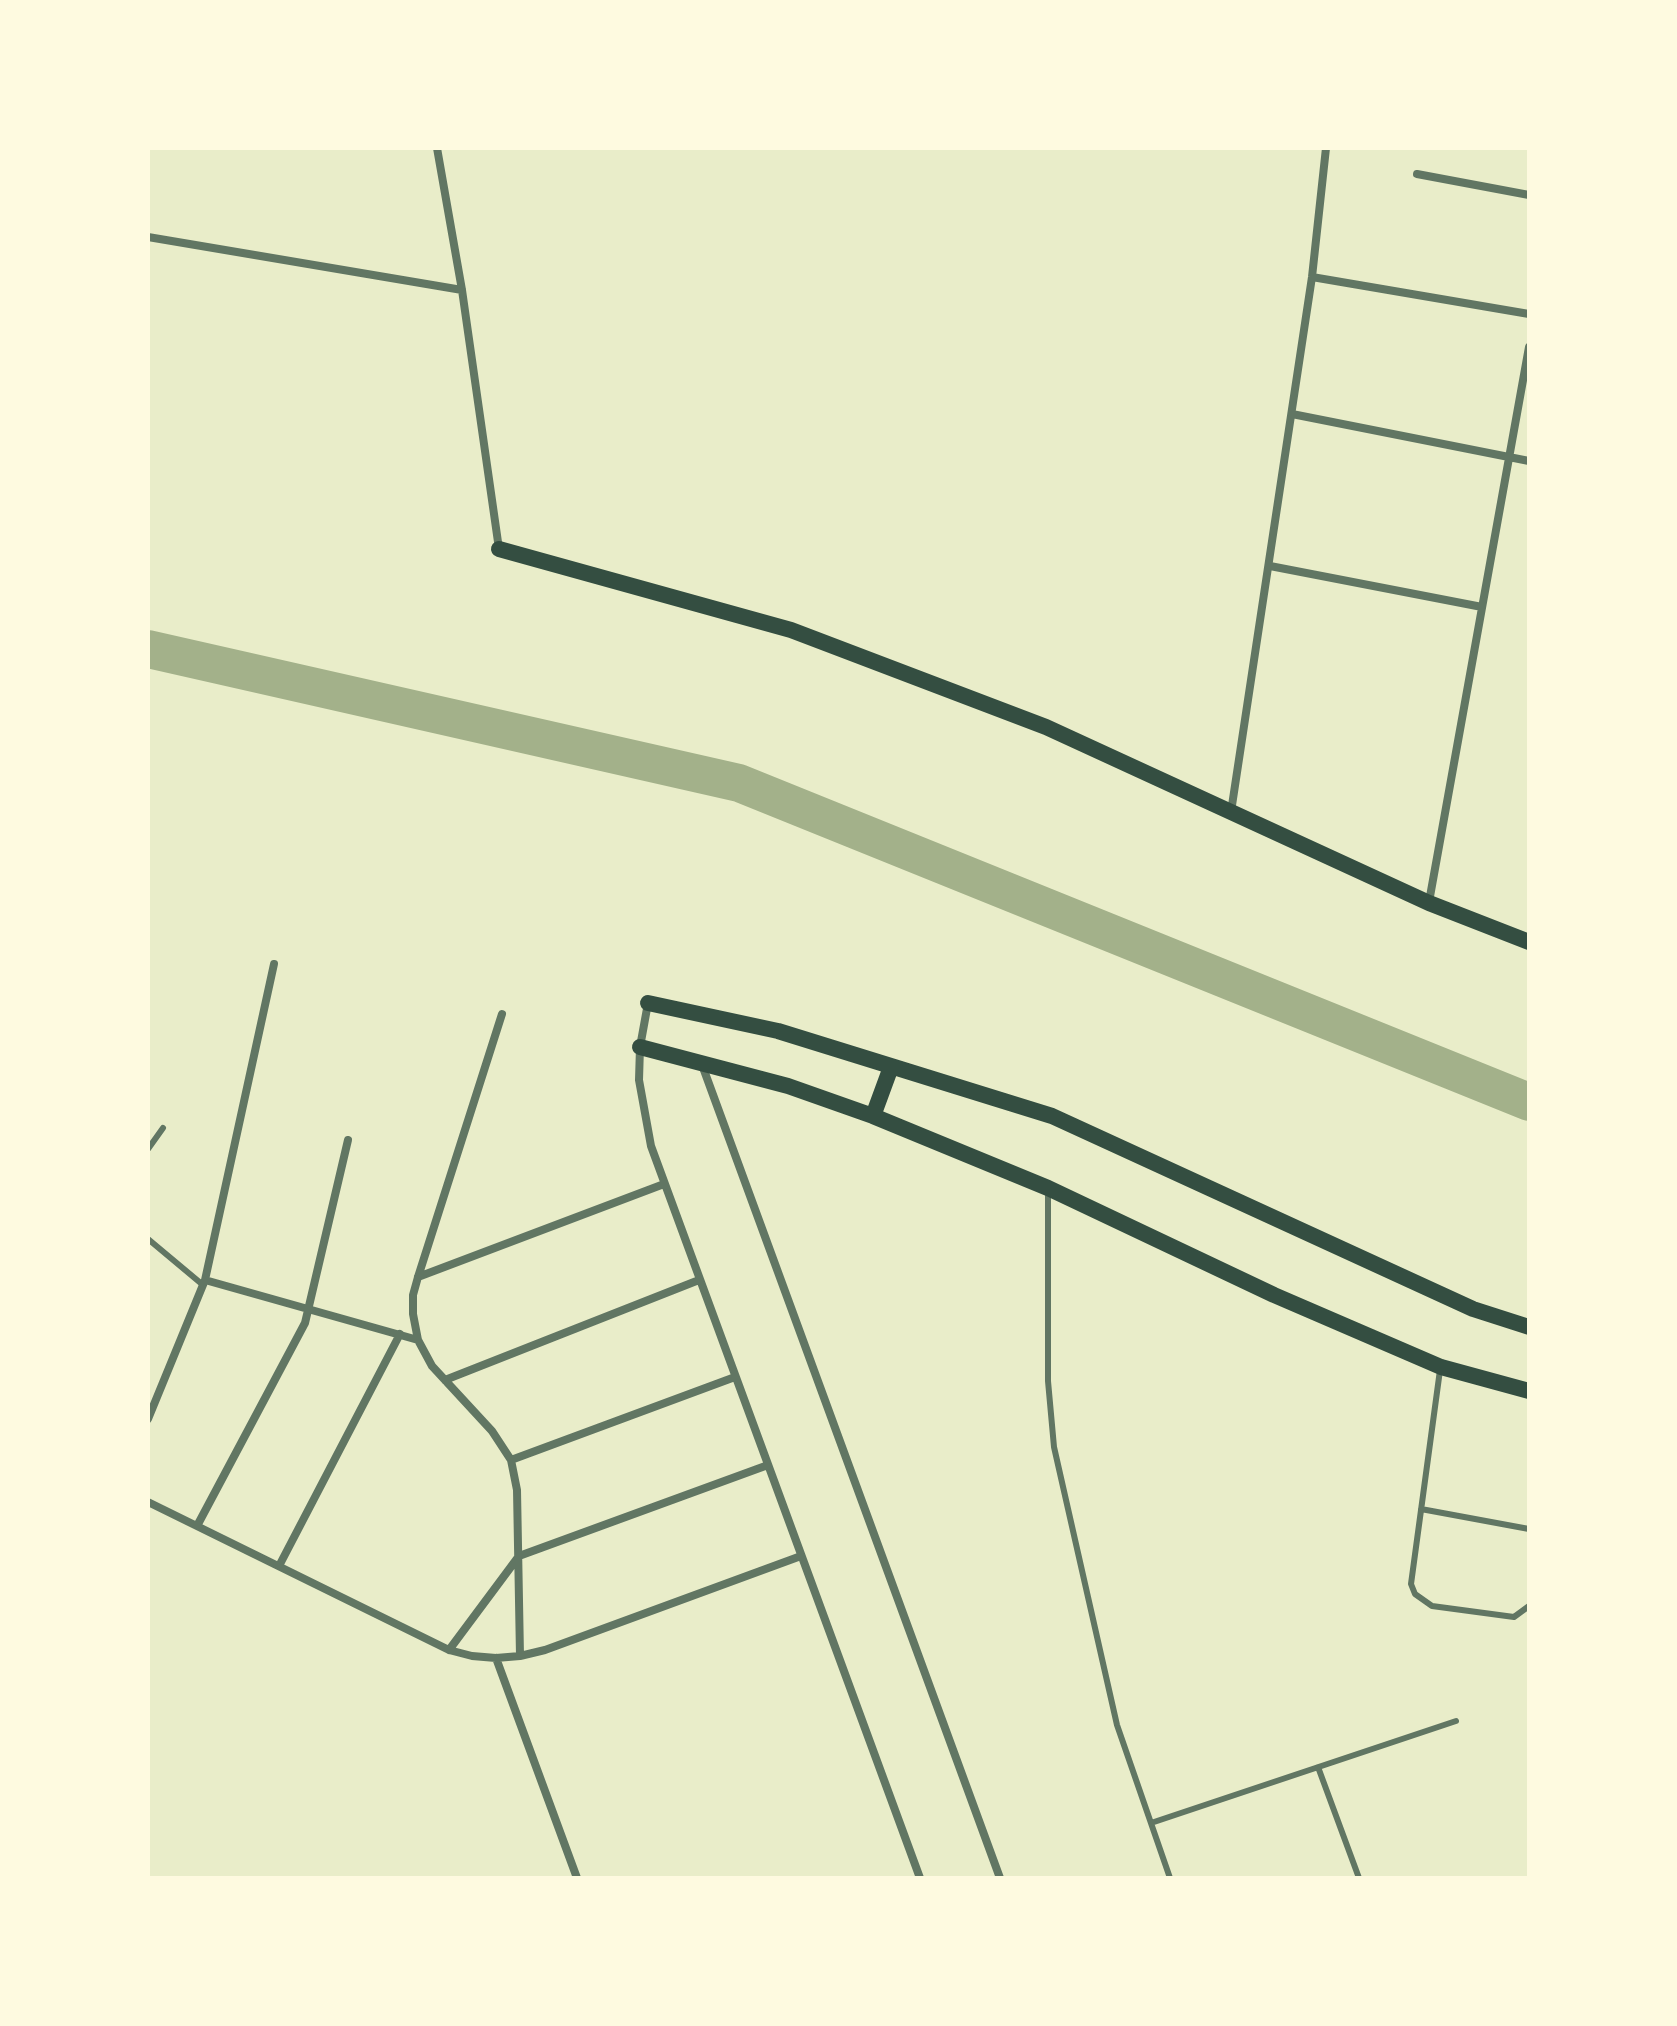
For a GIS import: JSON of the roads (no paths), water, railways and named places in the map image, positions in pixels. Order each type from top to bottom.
[{"type":"main road","points":[[499,549],[791,630],[1046,727],[1429,903],[1529,942]]},
{"type":"main road","points":[[648,1003],[778,1031],[1052,1116],[1473,1309],[1529,1327]]},
{"type":"main road","points":[[640,1047],[788,1086],[873,1116],[1048,1188],[1274,1295],[1441,1367],[1529,1391]]},
{"type":"main road","points":[[873,1116],[891,1067]]},
{"type":"street","points":[[437,148],[462,290],[499,549]]},
{"type":"street","points":[[1231,813],[1312,277],[1326,148]]},
{"type":"street","points":[[1417,174],[1529,195]]},
{"type":"street","points":[[148,237],[462,290]]},
{"type":"street","points":[[1312,277],[1529,314]]},
{"type":"street","points":[[1429,903],[1529,347]]},
{"type":"street","points":[[1292,414],[1529,461]]},
{"type":"street","points":[[1270,566],[1482,607]]},
{"type":"street","points":[[148,1419],[204,1282],[274,964]]},
{"type":"street","points":[[648,1003],[640,1047],[639,1080],[644,1113],[664,1184],[920,1878]]},
{"type":"street","points":[[502,1014],[418,1277],[413,1295],[413,1314],[418,1340],[432,1366],[492,1431],[511,1460],[517,1490],[520,1656]]},
{"type":"street","points":[[701,1062],[1000,1878]]},
{"type":"street","points":[[197,1526],[301,1332],[310,1309],[348,1140]]},
{"type":"street","points":[[418,1277],[664,1184]]},
{"type":"street","points":[[445,1380],[699,1280]]},
{"type":"street","points":[[204,1282],[418,1340]]},
{"type":"street","points":[[279,1566],[400,1334]]},
{"type":"street","points":[[511,1460],[735,1377]]},
{"type":"street","points":[[449,1650],[519,1556],[768,1465]]},
{"type":"street","points":[[148,1502],[449,1650],[496,1658],[545,1650],[801,1556]]},
{"type":"street","points":[[496,1658],[577,1878]]},
{"type":"lane","points":[[148,1149],[163,1128]]},
{"type":"lane","points":[[1048,1188],[1048,1381],[1054,1447],[1117,1725],[1170,1878]]},
{"type":"lane","points":[[148,1239],[204,1282]]},
{"type":"lane","points":[[1441,1367],[1411,1573],[1415,1594],[1432,1606],[1514,1617],[1529,1606]]},
{"type":"lane","points":[[1421,1509],[1529,1529]]},
{"type":"lane","points":[[1151,1823],[1456,1721]]},
{"type":"lane","points":[[1318,1767],[1359,1878]]},
{"type":"waterway","points":[[148,649],[739,783],[1529,1102]]}]
